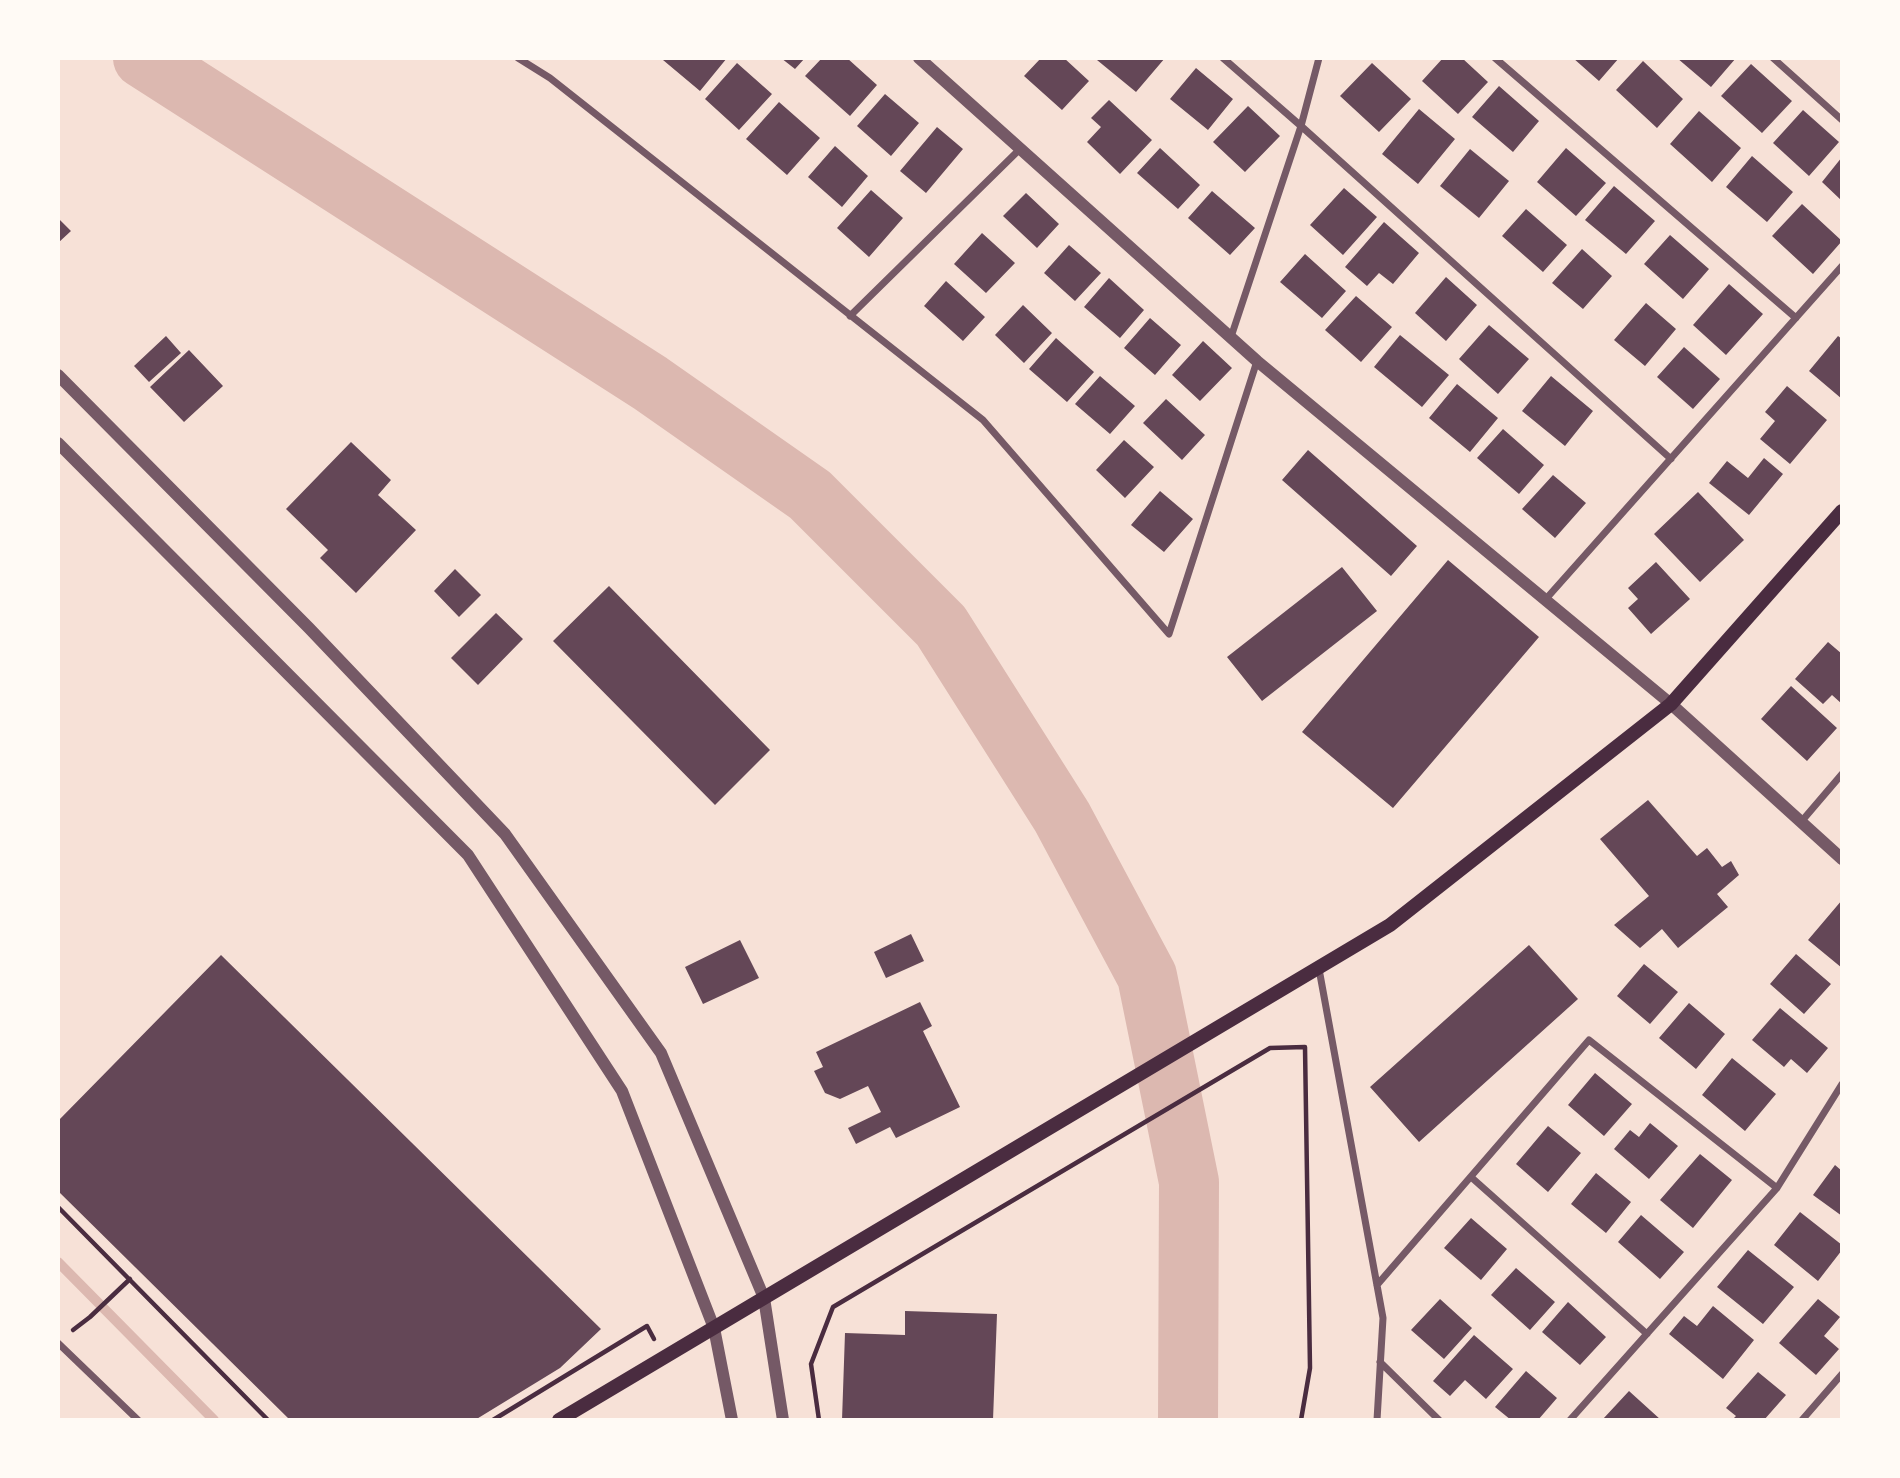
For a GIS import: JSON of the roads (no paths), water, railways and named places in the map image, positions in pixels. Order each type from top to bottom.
[{"type":"main road","points":[[559,1420],[1390,925],[1671,704],[1842,511]]},
{"type":"street","points":[[518,58],[550,78],[983,420],[1169,634],[1257,361]]},
{"type":"street","points":[[919,58],[1257,361],[1671,704],[1842,859]]},
{"type":"street","points":[[1223,58],[1671,459]]},
{"type":"street","points":[[1230,337],[1301,126],[1319,58]]},
{"type":"street","points":[[1495,58],[1796,318]]},
{"type":"street","points":[[1773,58],[1842,120]]},
{"type":"street","points":[[850,316],[1020,149]]},
{"type":"street","points":[[1545,600],[1842,266]]},
{"type":"street","points":[[58,375],[309,628],[505,834],[661,1053],[764,1298],[783,1420]]},
{"type":"street","points":[[58,443],[468,855],[622,1091],[714,1328],[732,1420]]},
{"type":"street","points":[[1801,822],[1842,774]]},
{"type":"street","points":[[1319,968],[1383,1318],[1377,1420]]},
{"type":"street","points":[[1377,1285],[1589,1040],[1777,1188]]},
{"type":"street","points":[[1570,1420],[1777,1188],[1842,1084]]},
{"type":"street","points":[[1471,1177],[1647,1334]]},
{"type":"street","points":[[58,1343],[138,1420]]},
{"type":"street","points":[[1380,1362],[1439,1420]]},
{"type":"street","points":[[1802,1420],[1842,1374]]},
{"type":"waterway","points":[[143,58],[650,383],[810,495],[941,626],[1062,817],[1147,976],[1189,1182],[1188,1420]]},
{"type":"waterway","points":[[58,1262],[214,1420]]}]
